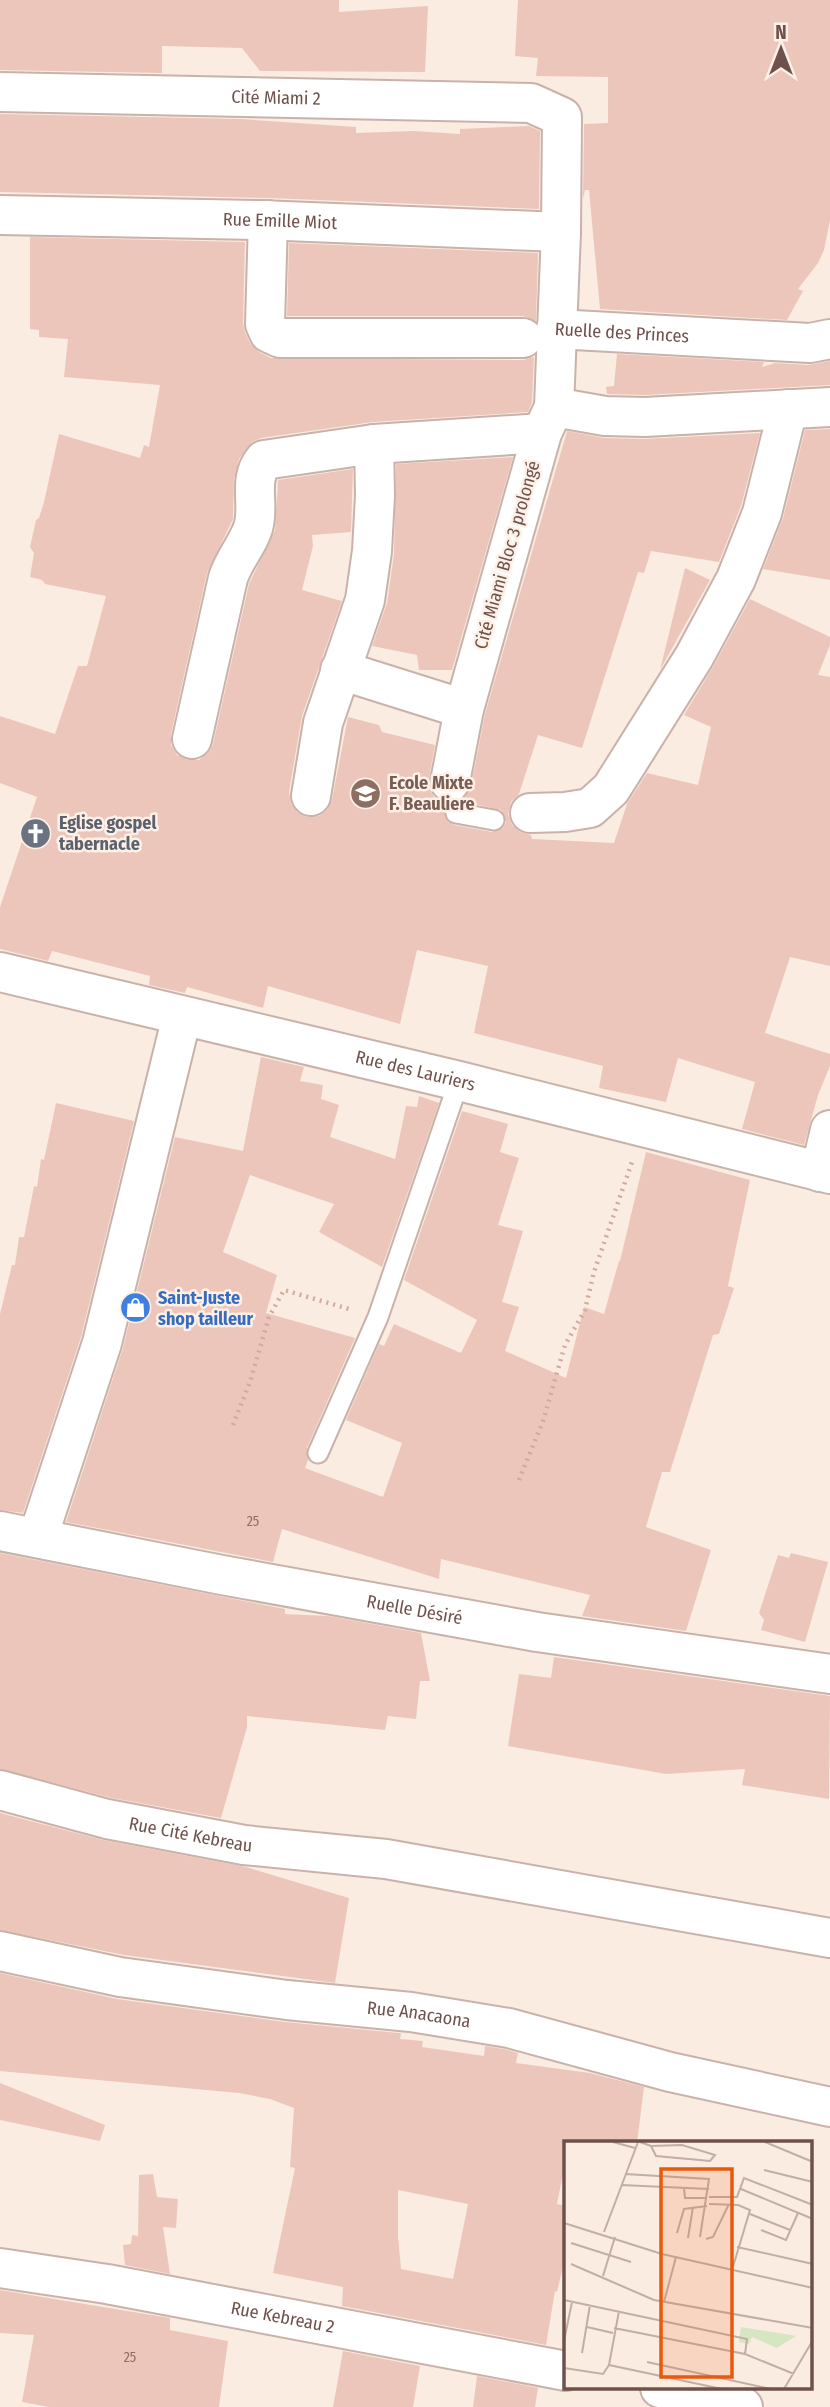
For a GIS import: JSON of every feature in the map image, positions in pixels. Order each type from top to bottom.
[{"type":"street","name":"Cité Miami 2","points":[[0,92],[531,103],[550,110]]},
{"type":"street","name":"Ruelle des Princes","points":[[550,110],[562,117],[561,232],[540,334],[810,343],[830,339]]},
{"type":"street","name":"Rue Emille Miot","points":[[0,215],[268,220],[561,232]]},
{"type":"street","points":[[268,220],[265,324],[269,333],[280,338],[540,334]]},
{"type":"street","name":"Cité Miami Bloc 3 prolongé","points":[[450,782],[464,709],[548,420],[540,334]]},
{"type":"street","points":[[192,739],[228,578],[233,562],[255,522],[255,477],[264,460],[548,420],[830,407]]},
{"type":"street","points":[[512,816],[590,808],[611,789],[694,657],[736,579],[762,513],[788,408]]},
{"type":"street","points":[[311,796],[323,723],[365,600],[372,551],[374,444]]},
{"type":"street","points":[[341,670],[464,709]]},
{"type":"street","name":"Rue des Lauriers","points":[[0,972],[459,1081],[825,1173]]},
{"type":"street","points":[[38,1537],[102,1343],[182,1016]]},
{"type":"street","points":[[825,1173],[830,1130]]},
{"type":"street","name":"Ruelle Désiré","points":[[0,1531],[222,1575],[537,1632],[830,1674]]},
{"type":"street","name":"Rue Cité Kebreau","points":[[0,1790],[107,1818],[244,1845],[386,1859],[830,1938]]},
{"type":"street","name":"Rue Anacaona","points":[[0,1951],[132,1979],[287,2000],[411,2012],[509,2028],[670,2071],[830,2107]]},
{"type":"street","name":"Rue Kebreau 2","points":[[0,2268],[146,2292],[564,2371]]},
{"type":"street","points":[[669,2390],[743,2407]]},
{"type":"lane","points":[[450,782],[456,813],[512,816]]},
{"type":"lane","points":[[318,1453],[378,1318],[459,1081]]},
{"type":"path","points":[[519,1480],[543,1421],[565,1345],[585,1310],[594,1272],[643,1127]]},
{"type":"path","points":[[233,1424],[250,1382],[269,1318],[284,1290],[378,1318]]},
{"type":"building","points":[[0,0],[339,0],[339,12],[428,6],[425,72],[260,71],[242,48],[162,46],[162,73],[0,70]]},
{"type":"building","points":[[518,0],[830,0],[830,220],[824,250],[818,263],[798,289],[803,291],[787,320],[600,309],[589,190],[585,190],[583,199],[584,124],[608,123],[608,77],[536,76],[538,58],[515,56]]},
{"type":"building","points":[[0,114],[241,119],[356,127],[356,133],[414,131],[460,134],[460,129],[529,126],[540,131],[539,209],[269,198],[0,192]]},
{"type":"building","points":[[30,237],[245,242],[245,332],[250,343],[259,352],[271,358],[523,360],[534,357],[532,402],[528,412],[373,422],[261,438],[252,442],[239,459],[234,479],[233,519],[207,573],[171,734],[171,745],[177,755],[188,760],[199,760],[208,753],[213,744],[249,584],[275,530],[278,480],[353,469],[351,532],[312,535],[313,546],[302,590],[342,601],[302,716],[289,792],[291,804],[297,812],[307,817],[319,816],[327,810],[332,800],[348,717],[379,725],[382,732],[435,745],[429,788],[435,798],[441,801],[447,821],[454,825],[492,832],[503,828],[506,822],[501,810],[466,802],[465,797],[471,786],[485,714],[567,431],[604,438],[644,439],[760,433],[741,506],[719,562],[651,551],[644,573],[638,572],[582,748],[538,735],[519,794],[511,802],[508,814],[512,825],[520,832],[531,835],[532,839],[614,843],[627,804],[647,773],[698,785],[711,727],[684,715],[750,599],[830,637],[830,645],[818,675],[830,677],[830,966],[790,957],[765,1033],[830,1054],[830,1066],[818,1095],[804,1145],[742,1129],[755,1082],[678,1058],[666,1102],[599,1088],[603,1066],[474,1033],[488,966],[417,950],[400,1024],[268,986],[263,1008],[187,987],[185,993],[149,985],[150,976],[52,951],[48,961],[0,949],[0,907],[37,797],[0,783],[0,716],[55,734],[78,666],[87,666],[106,596],[45,584],[42,580],[30,577],[34,553],[30,547],[36,520],[44,502],[59,434],[140,458],[144,445],[149,447],[160,385],[64,377],[68,339],[39,337],[39,330],[30,329]]},
{"type":"building","points":[[289,243],[538,253],[536,321],[523,316],[287,316]]},
{"type":"building","points":[[617,354],[764,362],[762,367],[775,363],[809,365],[830,361],[830,385],[645,395],[607,394],[606,387],[614,386]]},
{"type":"building","points":[[830,429],[830,580],[763,569],[783,518],[805,430]]},
{"type":"building","points":[[513,457],[452,670],[419,670],[417,655],[372,646],[387,603],[394,554],[396,464]]},
{"type":"building","points":[[685,568],[710,580],[660,670]]},
{"type":"building","points":[[261,1057],[304,1067],[300,1081],[323,1085],[321,1099],[339,1105],[330,1137],[395,1159],[406,1106],[417,1107],[419,1096],[439,1103],[382,1267],[319,1232],[334,1204],[250,1175],[223,1252],[277,1275],[266,1313],[355,1338],[307,1448],[308,1460],[305,1468],[383,1497],[402,1443],[346,1420],[379,1344],[384,1346],[394,1324],[461,1353],[477,1320],[404,1280],[462,1111],[508,1124],[500,1152],[519,1158],[498,1225],[523,1231],[502,1302],[519,1307],[505,1351],[566,1378],[584,1307],[604,1314],[620,1261],[646,1152],[750,1180],[728,1286],[734,1288],[719,1334],[713,1335],[670,1472],[662,1472],[646,1527],[711,1550],[686,1631],[582,1616],[590,1595],[441,1559],[439,1579],[282,1529],[273,1562],[66,1522],[123,1348],[175,1137],[243,1151]]},
{"type":"building","points":[[56,1103],[134,1121],[81,1337],[23,1513],[0,1510],[0,1314],[12,1265],[15,1265],[19,1237],[24,1237],[34,1186],[37,1187],[41,1159],[44,1160]]},
{"type":"building","points":[[0,1553],[285,1609],[285,1614],[328,1616],[421,1633],[430,1681],[420,1681],[416,1719],[388,1716],[385,1730],[247,1716],[247,1727],[221,1818],[112,1798],[0,1769]]},
{"type":"building","points":[[791,1553],[828,1562],[805,1642],[761,1630],[764,1620],[759,1613],[778,1555],[789,1558]]},
{"type":"building","points":[[554,1657],[830,1696],[829,1799],[742,1785],[745,1769],[666,1774],[508,1746],[519,1674],[551,1678]]},
{"type":"building","points":[[0,1813],[103,1840],[246,1867],[349,1898],[335,1983],[124,1955],[0,1930]]},
{"type":"building","points":[[0,1973],[117,1999],[285,2022],[401,2033],[400,2039],[423,2041],[422,2047],[484,2056],[485,2046],[504,2049],[518,2053],[516,2063],[590,2073],[644,2087],[637,2141],[564,2141],[564,2169],[557,2204],[564,2206],[564,2262],[557,2292],[555,2291],[546,2345],[342,2306],[343,2287],[273,2273],[295,2168],[290,2167],[294,2108],[270,2099],[239,2093],[0,2071]],"holes":[[[398,2190],[468,2204],[453,2279],[401,2269]]]},
{"type":"building","points":[[0,2083],[105,2125],[100,2141],[0,2120]]},
{"type":"building","points":[[153,2174],[157,2197],[178,2199],[176,2228],[163,2227],[170,2274],[125,2265],[123,2245],[131,2244],[132,2235],[138,2236],[139,2175]]},
{"type":"building","points":[[0,2290],[170,2318],[170,2330],[228,2341],[219,2407],[49,2407],[22,2402],[34,2335],[0,2333]]},
{"type":"building","points":[[343,2351],[420,2366],[413,2407],[333,2407]]},
{"type":"building","points":[[477,2376],[538,2388],[535,2407],[473,2407]]},
{"type":"place","name":"Ecole Mixte F. Beauliere","points":[[366,793]]},
{"type":"place","name":"Eglise gospel tabernacle","points":[[36,833]]},
{"type":"place","name":"Saint-Juste shop tailleur","points":[[135,1308]]}]
